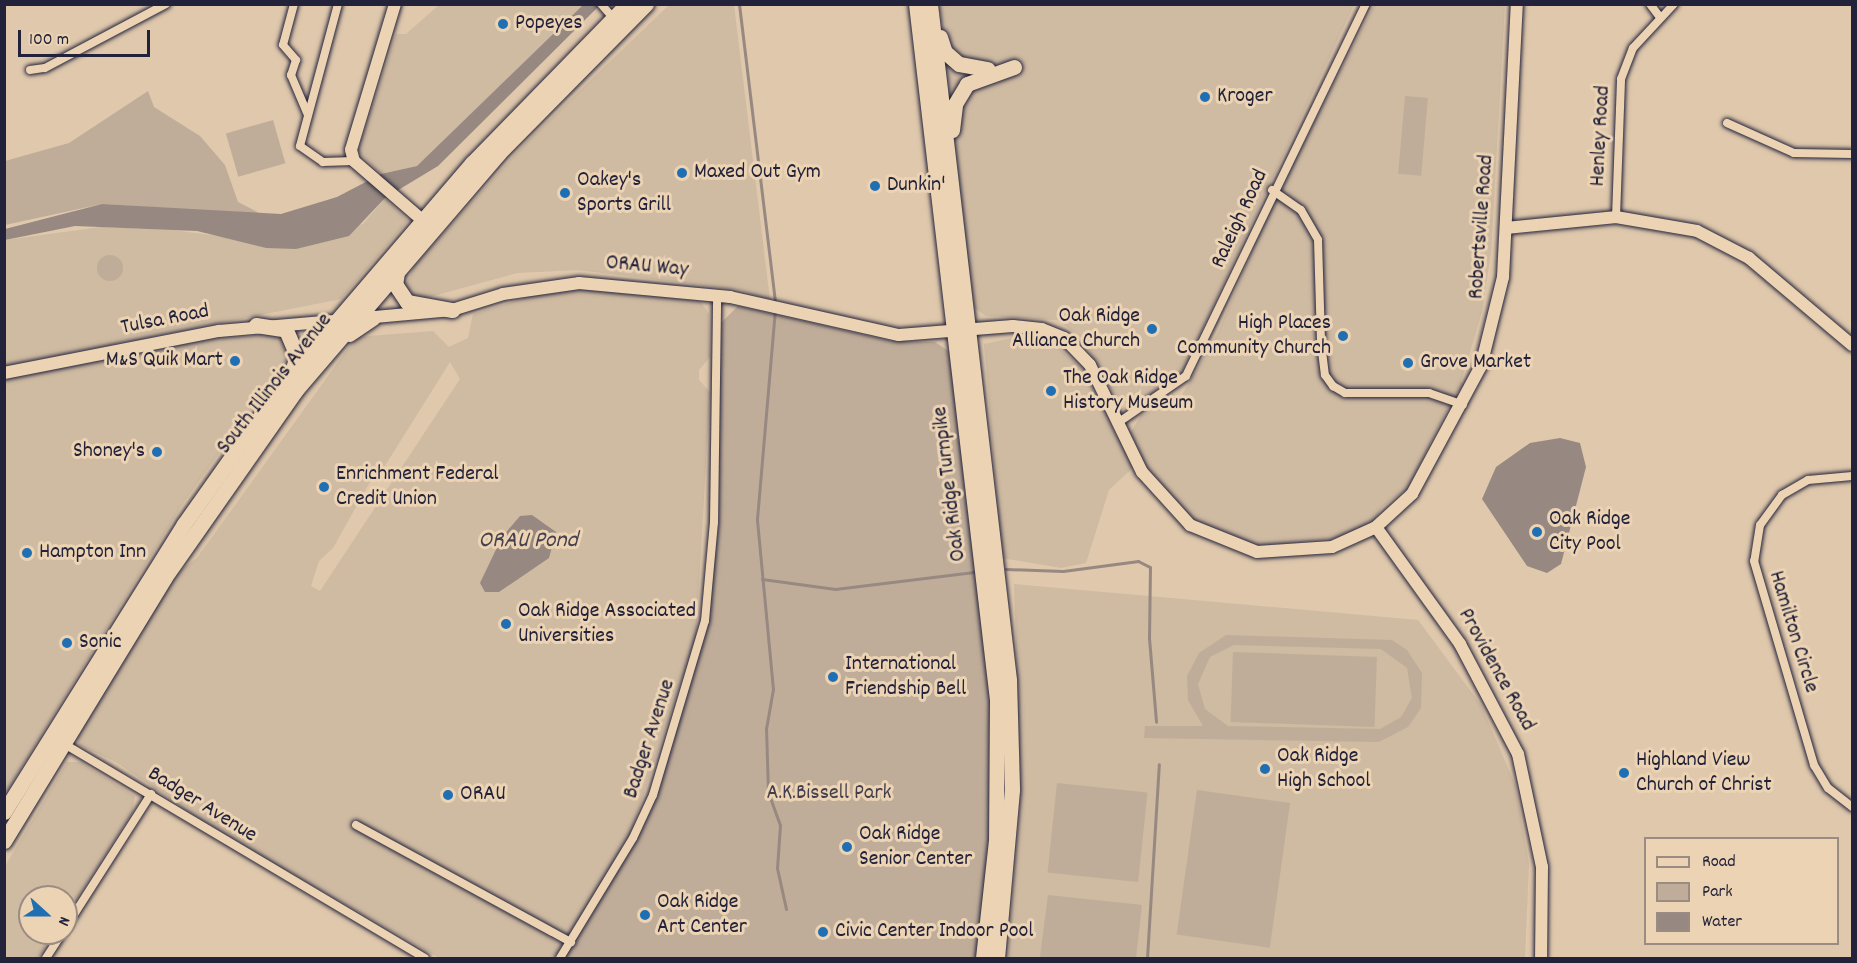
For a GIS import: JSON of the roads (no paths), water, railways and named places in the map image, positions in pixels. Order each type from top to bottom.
[{"type":"highway","name":"South Illinois Avenue","points":[[4,812],[59,741],[255,443],[398,266],[427,223],[607,11],[627,4]]},
{"type":"highway","name":"South Illinois Avenue","points":[[4,842],[59,741],[184,524],[286,380],[334,320],[562,85],[646,4]]},
{"type":"highway","name":"Oak Ridge Turnpike","points":[[916,4],[1011,698],[1012,790],[997,958]]},
{"type":"highway","name":"Oak Ridge Turnpike","points":[[930,4],[956,226],[962,331],[997,700],[996,840],[983,958]]},
{"type":"highway","points":[[936,4],[942,47],[951,58],[972,70],[1014,67],[973,80],[955,104],[956,226]]},
{"type":"highway","points":[[398,266],[395,284],[407,302],[452,310]]},
{"type":"highway","points":[[255,443],[349,334],[373,318]]},
{"type":"highway","points":[[255,325],[286,330],[291,337],[297,356],[286,380]]},
{"type":"street","points":[[30,70],[53,64],[146,8],[166,4]]},
{"type":"street","points":[[294,4],[283,45],[296,60],[291,75],[308,115]]},
{"type":"street","points":[[338,4],[300,146],[324,162],[352,155]]},
{"type":"street","points":[[352,155],[395,4]]},
{"type":"street","name":"Raleigh Road","points":[[1119,422],[1186,376],[1272,190],[1366,4]]},
{"type":"street","name":"Robertsville Road","points":[[962,331],[1023,326],[1064,338],[1090,365],[1154,491],[1190,525],[1216,539],[1257,552],[1295,554],[1332,547],[1376,526],[1412,494],[1464,405],[1495,326],[1506,228],[1517,4]]},
{"type":"street","points":[[1650,4],[1659,16]]},
{"type":"street","name":"Henley Road","points":[[1616,217],[1618,91],[1633,48],[1659,16],[1674,4]]},
{"type":"street","points":[[1726,123],[1794,153],[1852,154]]},
{"type":"street","points":[[352,155],[371,176],[427,223]]},
{"type":"street","points":[[1272,190],[1301,210],[1318,240],[1321,343],[1325,375],[1332,386],[1345,393],[1429,393],[1464,405]]},
{"type":"street","points":[[1506,228],[1616,217],[1674,224],[1727,245],[1852,345]]},
{"type":"street","name":"ORAU Way","points":[[334,320],[452,310],[503,294],[579,283],[717,296],[770,305],[898,335],[962,331]]},
{"type":"street","name":"Badger Avenue","points":[[560,958],[572,942],[652,795],[705,621],[714,522],[717,296]]},
{"type":"street","name":"Tulsa Road","points":[[4,373],[255,325],[334,320]]},
{"type":"street","name":"Hamilton Circle","points":[[1852,476],[1808,480],[1782,495],[1760,525],[1754,561],[1814,765],[1828,788],[1852,807]]},
{"type":"street","name":"Providence Road","points":[[1376,526],[1466,653],[1518,754],[1542,867],[1541,958]]},
{"type":"street","name":"Badger Avenue","points":[[59,741],[425,958]]},
{"type":"street","points":[[78,908],[151,794]]},
{"type":"street","points":[[356,825],[572,942]]},
{"type":"street","points":[[46,958],[54,945]]},
{"type":"water","points":[[583,5],[600,5],[438,166],[385,198],[349,236],[296,249],[266,248],[197,231],[75,226],[5,240],[5,229],[102,204],[281,214],[337,197],[381,174],[417,166]]},
{"type":"water","name":"Oak Ridge City Pool","points":[[1560,438],[1580,443],[1586,467],[1561,564],[1547,573],[1527,566],[1482,499],[1496,467],[1530,443]]},
{"type":"water","name":"ORAU Pond","points":[[532,515],[556,532],[549,558],[499,592],[485,592],[480,583],[502,537],[520,516]]},
{"type":"waterway","points":[[739,4],[775,303]]},
{"type":"waterway","points":[[775,309],[757,520],[773,689],[766,728],[768,792],[780,825],[777,868],[786,909]]},
{"type":"waterway","points":[[1006,569],[1063,571],[1138,561],[1150,567],[1149,638],[1156,722]]},
{"type":"waterway","points":[[762,579],[835,589],[974,572]]},
{"type":"waterway","points":[[1147,958],[1159,764]]},
{"type":"place","name":"Popeyes","points":[[503,24]]},
{"type":"place","name":"Kroger","points":[[1205,97]]},
{"type":"place","name":"Maxed Out Gym","points":[[682,173]]},
{"type":"place","name":"Dunkin'","points":[[875,186]]},
{"type":"place","name":"Oakey's Sports Grill","points":[[565,193]]},
{"type":"place","name":"Oak Ridge Alliance Church","points":[[1152,329]]},
{"type":"place","name":"High Places Community Church","points":[[1343,336]]},
{"type":"place","name":"M&S Quik Mart","points":[[235,361]]},
{"type":"place","name":"Grove Market","points":[[1408,363]]},
{"type":"place","name":"The Oak Ridge History Museum","points":[[1051,391]]},
{"type":"place","name":"Shoney's","points":[[157,452]]},
{"type":"place","name":"Enrichment Federal Credit Union","points":[[324,487]]},
{"type":"place","name":"Oak Ridge City Pool","points":[[1537,532]]},
{"type":"place","name":"Hampton Inn","points":[[27,553]]},
{"type":"place","name":"Oak Ridge Associated Universities","points":[[506,624]]},
{"type":"place","name":"Sonic","points":[[67,643]]},
{"type":"place","name":"International Friendship Bell","points":[[833,677]]},
{"type":"place","name":"Oak Ridge High School","points":[[1265,769]]},
{"type":"place","name":"Highland View Church of Christ","points":[[1624,773]]},
{"type":"place","name":"ORAU","points":[[448,795]]},
{"type":"place","name":"Oak Ridge Senior Center","points":[[847,847]]},
{"type":"place","name":"Oak Ridge Art Center","points":[[645,915]]},
{"type":"place","name":"Civic Center Indoor Pool","points":[[823,932]]},
{"type":"park label","name":"A.K.Bissell Park","points":[[829,794]]}]
